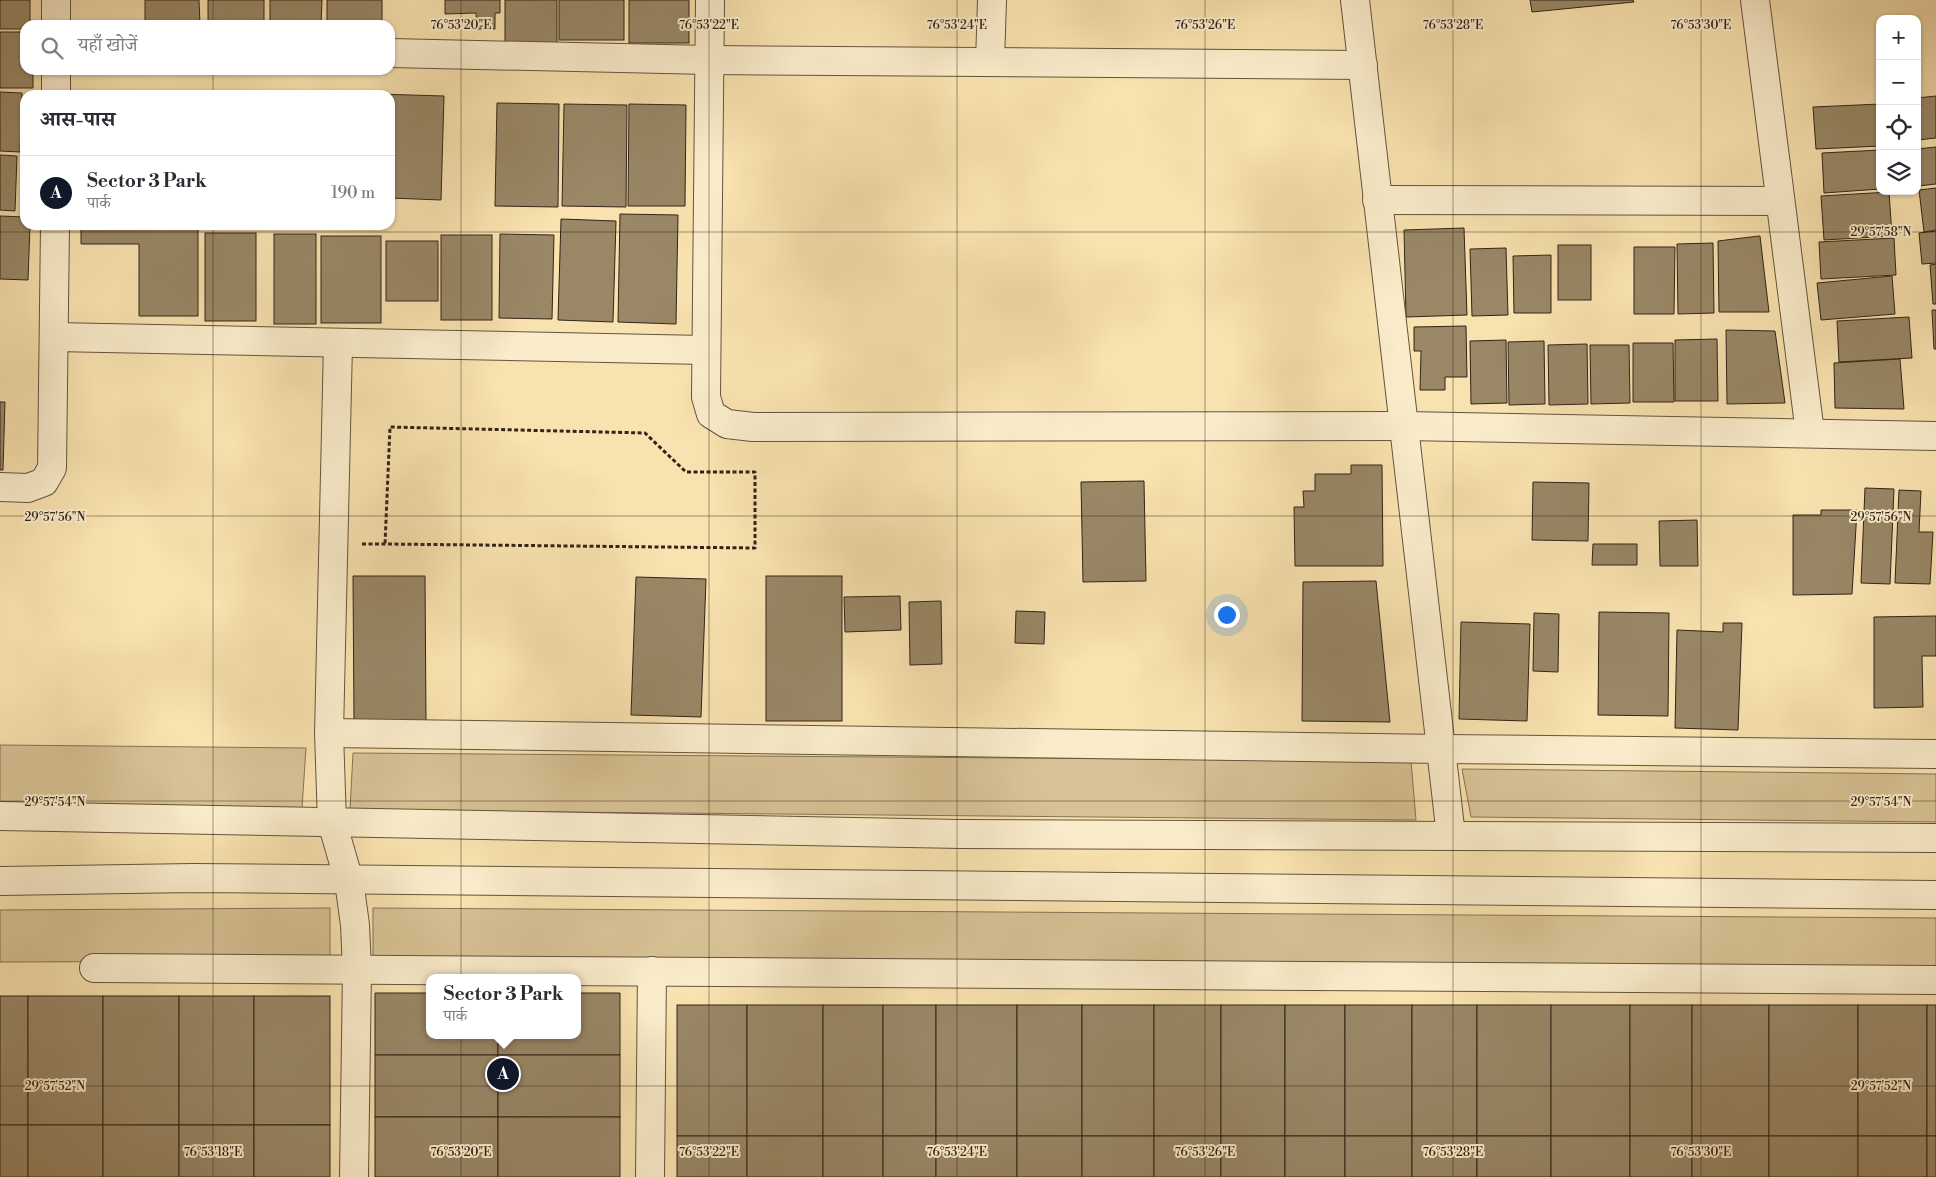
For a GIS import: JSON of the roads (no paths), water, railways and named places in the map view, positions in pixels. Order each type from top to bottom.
[{"type":"street","points":[[56,0],[56,20]]},
{"type":"street","points":[[710,0],[706,397],[711,414],[727,424],[752,426],[1404,426],[1936,436]]},
{"type":"street","points":[[990,62],[992,0]]},
{"type":"street","points":[[1355,0],[1452,836]]},
{"type":"street","points":[[1755,0],[1810,433]]},
{"type":"street","points":[[395,53],[709,60],[1363,65]]},
{"type":"street","points":[[56,75],[56,90]]},
{"type":"street","points":[[1377,200],[1780,201]]},
{"type":"street","points":[[0,487],[28,488],[44,482],[52,468],[54,230]]},
{"type":"street","points":[[54,337],[705,350]]},
{"type":"street","points":[[338,344],[330,732],[332,822],[349,881],[355,925],[357,970],[354,1177]]},
{"type":"street","points":[[330,732],[1442,750],[1936,754]]},
{"type":"street","points":[[0,816],[961,834],[1936,838]]},
{"type":"street","points":[[0,881],[193,878],[1936,895]]},
{"type":"street","points":[[94,968],[1936,980]]},
{"type":"street","points":[[650,1177],[652,971]]},
{"type":"place","name":"Sector 3 Park","points":[[503,1074]]}]
